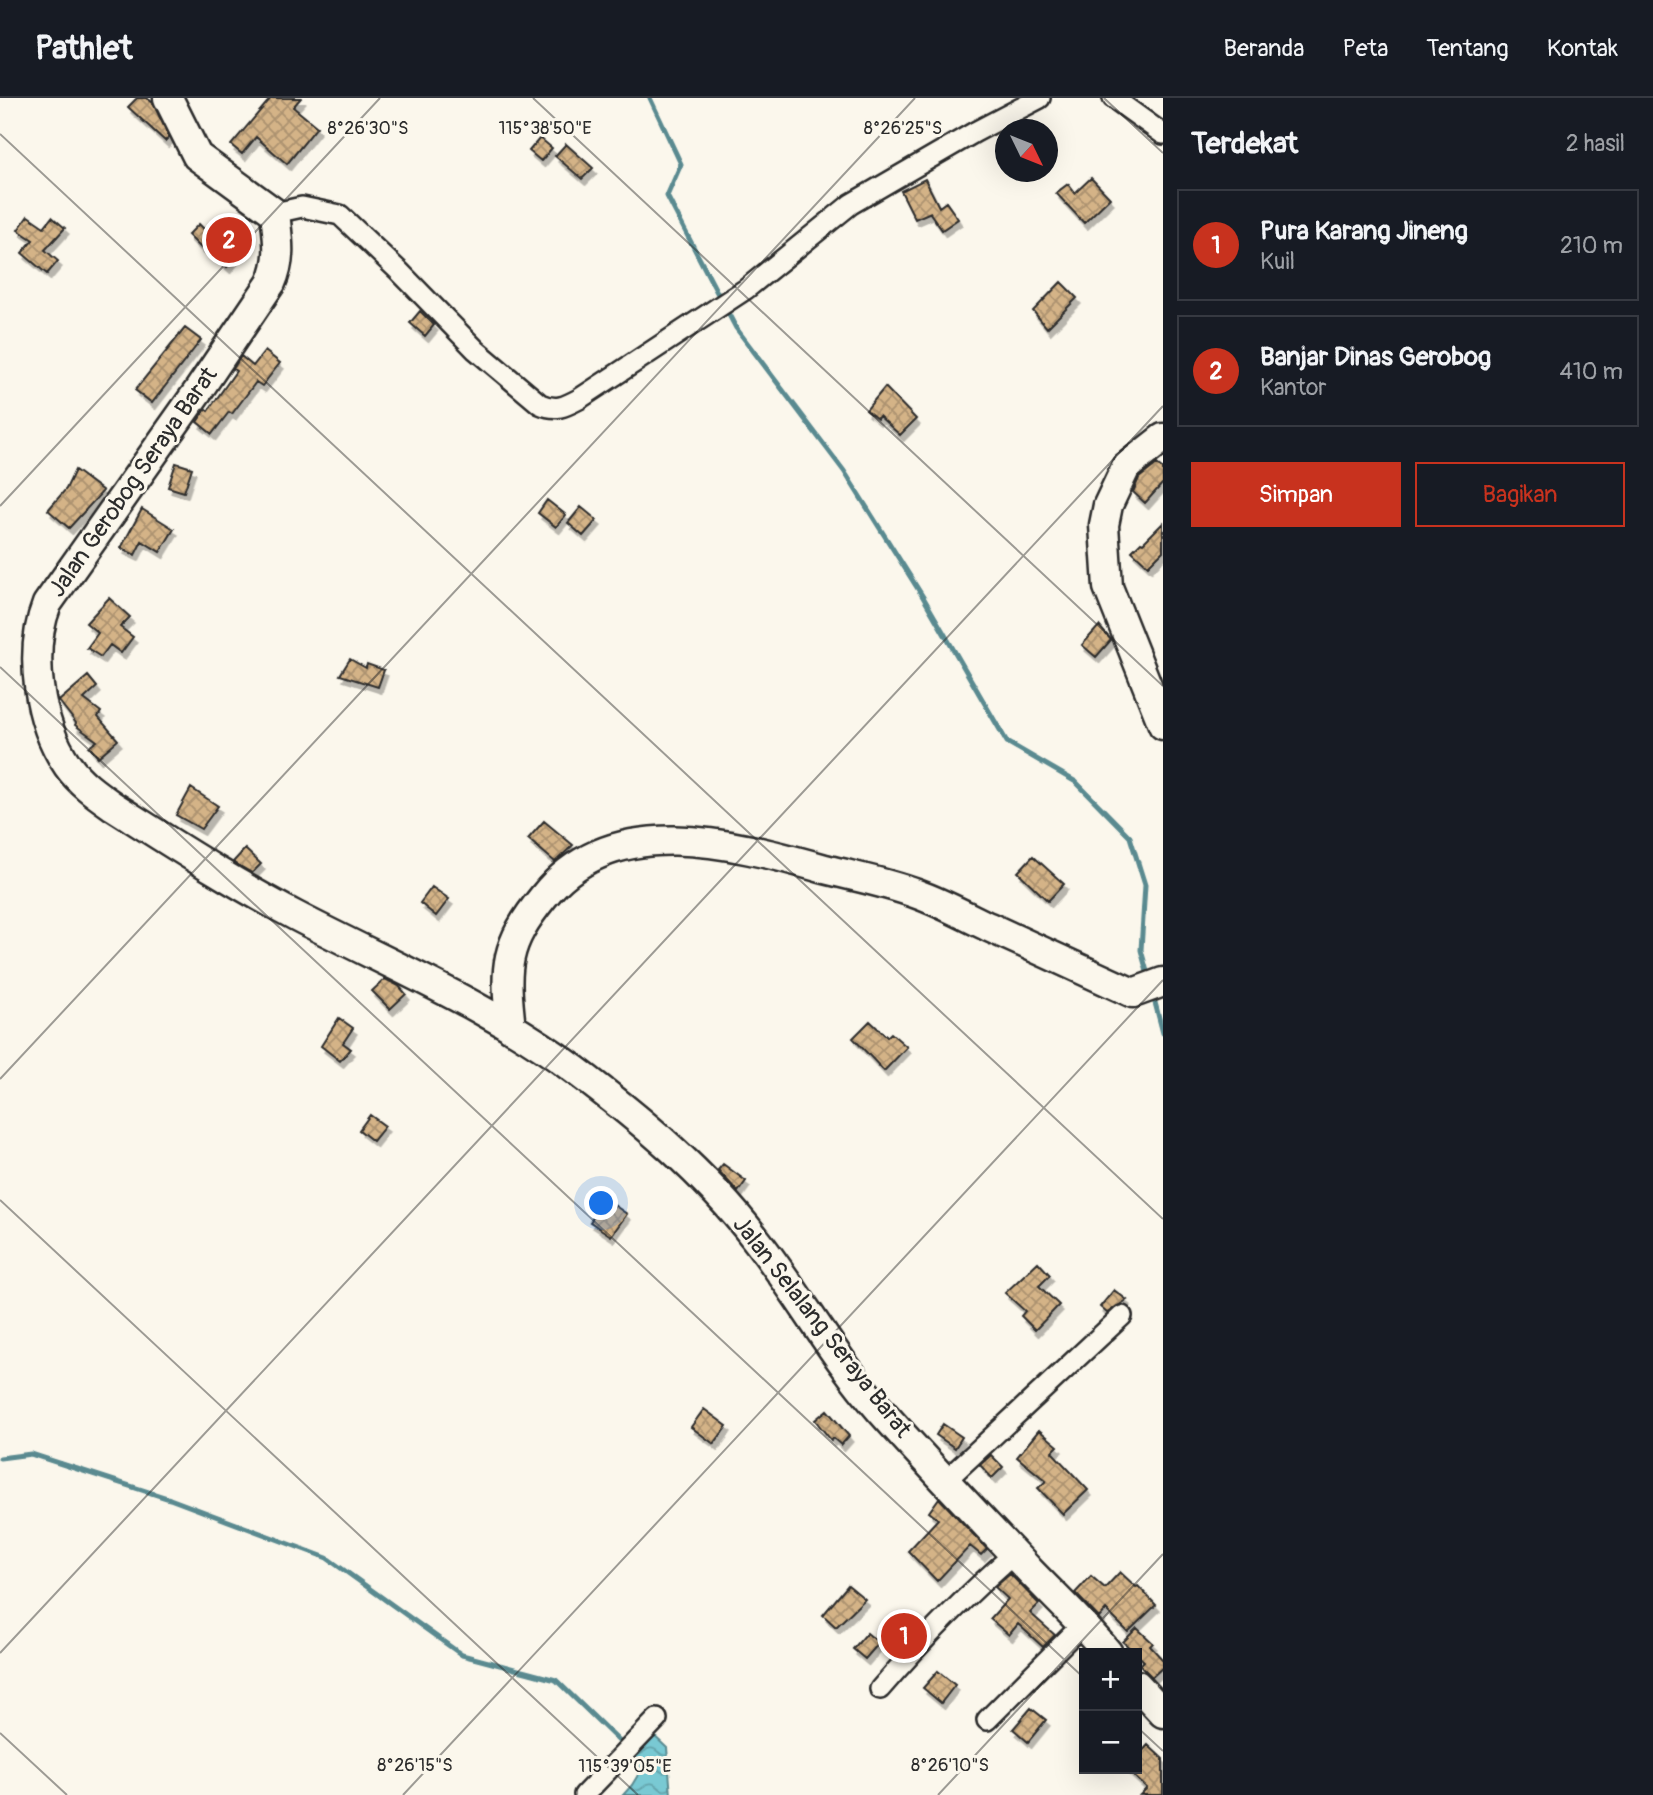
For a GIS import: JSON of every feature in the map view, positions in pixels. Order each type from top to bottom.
[{"type":"street","points":[[168,98],[197,156],[275,213],[302,207],[340,215],[476,350],[540,404],[560,409],[688,329],[746,289],[851,204],[975,132],[1040,98]]},
{"type":"street","points":[[1113,98],[1163,134]]},
{"type":"street","name":"Jalan Gerobog Seraya Barat","points":[[275,213],[278,267],[271,284],[47,604],[42,618],[38,674],[48,723],[68,765],[86,786],[100,797],[293,915],[454,996]]},
{"type":"street","points":[[1163,438],[1126,467],[1108,505],[1104,525],[1108,587],[1163,725]]},
{"type":"street","points":[[511,1028],[507,976],[513,940],[537,904],[550,887],[606,850],[643,841],[678,840],[751,849],[917,893],[1133,993],[1163,982]]},
{"type":"street","points":[[454,996],[475,996],[507,976]]},
{"type":"street","name":"Jalan Selalang Seraya Barat","points":[[454,996],[511,1028],[573,1069],[650,1130],[711,1187],[758,1241],[824,1337],[878,1408],[1104,1648]]},
{"type":"street","points":[[946,1480],[1122,1315]]},
{"type":"street","points":[[880,1689],[960,1601],[1015,1553]]},
{"type":"street","points":[[987,1720],[1083,1624]]},
{"type":"street","points":[[1142,1690],[1163,1713]]},
{"type":"street","points":[[584,1795],[657,1719]]},
{"type":"water","points":[[649,1731],[667,1748],[671,1795],[623,1795],[641,1770],[632,1747]]},
{"type":"building","points":[[137,98],[147,98],[153,103],[169,137],[165,141],[128,107]]},
{"type":"building","points":[[271,98],[301,98],[293,107],[317,127],[287,164],[256,137],[242,154],[231,145]]},
{"type":"building","points":[[540,138],[552,148],[541,161],[529,151]]},
{"type":"building","points":[[566,144],[593,168],[582,179],[555,156]]},
{"type":"building","points":[[1091,178],[1110,198],[1084,223],[1056,193],[1068,184],[1075,193]]},
{"type":"building","points":[[925,179],[939,207],[946,202],[958,219],[942,230],[931,212],[915,219],[901,191]]},
{"type":"building","points":[[28,216],[44,227],[52,217],[65,228],[45,250],[58,261],[47,274],[22,253],[33,240],[18,230]]},
{"type":"building","points":[[199,224],[215,240],[227,227],[246,243],[227,267],[188,235]]},
{"type":"building","points":[[1061,282],[1077,298],[1047,328],[1033,311]]},
{"type":"building","points":[[420,311],[434,325],[425,336],[410,323]]},
{"type":"building","points":[[185,328],[201,340],[152,403],[135,390]]},
{"type":"building","points":[[265,351],[280,363],[262,386],[256,382],[232,414],[229,412],[212,434],[197,422],[236,371],[233,369],[241,356],[253,366]]},
{"type":"building","points":[[885,387],[916,419],[900,435],[879,416],[877,419],[866,410]]},
{"type":"building","points":[[176,463],[192,468],[184,492],[168,487]]},
{"type":"building","points":[[1157,464],[1163,469],[1163,483],[1145,503],[1133,492],[1139,478]]},
{"type":"building","points":[[75,470],[103,491],[69,528],[48,510],[66,489]]},
{"type":"building","points":[[547,500],[566,515],[556,527],[538,513]]},
{"type":"building","points":[[581,507],[597,520],[583,536],[568,523]]},
{"type":"building","points":[[142,509],[174,529],[160,552],[142,541],[135,555],[121,548]]},
{"type":"building","points":[[1163,523],[1163,551],[1148,566],[1132,551]]},
{"type":"building","points":[[109,598],[130,617],[120,627],[133,637],[121,653],[110,645],[101,657],[87,648],[98,633],[86,623]]},
{"type":"building","points":[[1099,626],[1111,640],[1096,657],[1082,645]]},
{"type":"building","points":[[350,659],[366,668],[367,664],[384,670],[378,687],[340,675]]},
{"type":"building","points":[[88,676],[97,687],[84,699],[101,712],[98,717],[118,740],[98,757],[89,747],[97,741],[75,725],[59,701]]},
{"type":"building","points":[[191,788],[218,806],[201,829],[176,815]]},
{"type":"building","points":[[544,821],[573,845],[555,862],[528,839]]},
{"type":"building","points":[[245,849],[261,864],[252,873],[233,862]]},
{"type":"building","points":[[1033,856],[1064,884],[1048,901],[1018,872]]},
{"type":"building","points":[[432,887],[449,899],[436,916],[420,903]]},
{"type":"building","points":[[385,979],[399,986],[406,994],[390,1009],[372,991]]},
{"type":"building","points":[[339,1018],[353,1028],[343,1043],[351,1049],[340,1061],[321,1046]]},
{"type":"building","points":[[870,1021],[887,1037],[891,1033],[907,1047],[884,1071],[853,1038]]},
{"type":"building","points":[[370,1115],[385,1126],[373,1141],[359,1130]]},
{"type":"building","points":[[723,1164],[746,1181],[738,1192],[718,1170]]},
{"type":"building","points":[[605,1199],[627,1214],[611,1236],[590,1222]]},
{"type":"building","points":[[1038,1262],[1050,1275],[1039,1286],[1059,1305],[1035,1330],[1021,1316],[1025,1311],[1005,1293]]},
{"type":"building","points":[[1114,1290],[1127,1300],[1107,1313],[1100,1307]]},
{"type":"building","points":[[704,1409],[727,1426],[714,1444],[691,1427]]},
{"type":"building","points":[[827,1410],[849,1436],[841,1445],[833,1438],[831,1440],[815,1420]]},
{"type":"building","points":[[943,1424],[962,1437],[955,1448],[936,1435]]},
{"type":"building","points":[[1039,1430],[1058,1446],[1052,1452],[1088,1490],[1063,1514],[1038,1488],[1046,1481],[1017,1457]]},
{"type":"building","points":[[991,1455],[1003,1467],[992,1478],[980,1465]]},
{"type":"building","points":[[939,1498],[987,1549],[981,1555],[970,1546],[937,1581],[908,1551],[938,1519],[929,1512]]},
{"type":"building","points":[[1120,1572],[1156,1605],[1128,1632],[1106,1610],[1099,1618],[1075,1593],[1091,1576],[1105,1588]]},
{"type":"building","points":[[1010,1574],[1039,1604],[1030,1613],[1055,1635],[1043,1647],[1018,1624],[1009,1635],[990,1619],[1008,1599],[995,1587]]},
{"type":"building","points":[[848,1585],[865,1599],[836,1627],[823,1615]]},
{"type":"building","points":[[1137,1628],[1153,1643],[1150,1646],[1163,1660],[1163,1667],[1152,1677],[1142,1667],[1142,1648],[1130,1648],[1123,1642]]},
{"type":"building","points":[[867,1633],[879,1643],[865,1659],[853,1649]]},
{"type":"building","points":[[938,1671],[955,1685],[941,1703],[923,1688]]},
{"type":"building","points":[[1031,1708],[1046,1720],[1028,1742],[1013,1729]]},
{"type":"building","points":[[1148,1745],[1163,1759],[1163,1795],[1140,1795],[1147,1788],[1132,1774],[1142,1774],[1142,1752]]},
{"type":"waterway","points":[[650,98],[681,164],[667,196],[721,300]]},
{"type":"waterway","points":[[726,309],[736,328],[844,471],[923,597],[1007,742],[1076,782],[1130,837],[1145,885],[1141,950],[1149,979]]},
{"type":"waterway","points":[[1153,995],[1163,1033]]},
{"type":"waterway","points":[[0,1458],[31,1454],[170,1499],[327,1558],[462,1655],[556,1680],[624,1746]]},
{"type":"place","name":"Banjar Dinas Gerobog","points":[[229,240]]},
{"type":"place","name":"Pura Karang Jineng","points":[[904,1636]]}]
